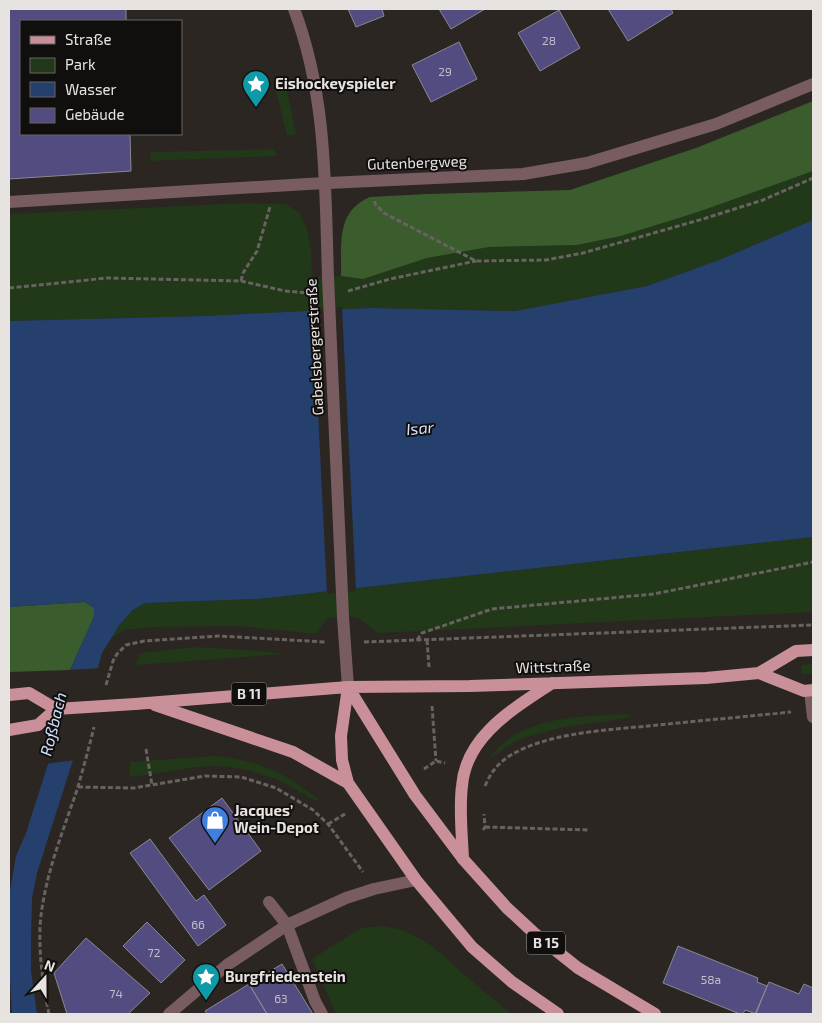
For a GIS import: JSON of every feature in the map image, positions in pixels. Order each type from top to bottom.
[{"type":"main road","name":"Wittstraße","points":[[348,687],[416,688],[706,678],[759,673],[796,651],[813,650]]},
{"type":"main road","name":"Wittstraße","points":[[759,673],[804,692],[812,691]]},
{"type":"main road","points":[[462,859],[462,786],[465,768],[490,729],[506,714],[552,684]]},
{"type":"main road","name":"B 11","points":[[56,709],[150,704],[348,687]]},
{"type":"main road","points":[[348,687],[341,736],[342,760],[348,783],[416,880],[472,947],[512,982],[558,1014]]},
{"type":"main road","points":[[348,687],[415,795],[462,859]]},
{"type":"main road","points":[[9,695],[29,693],[56,709],[38,726],[9,730]]},
{"type":"main road","points":[[150,704],[293,752],[348,783]]},
{"type":"main road","name":"B 15","points":[[462,859],[506,908],[534,933],[578,968],[655,1014]]},
{"type":"street","name":"Gabelsbergerstraße","points":[[294,9],[315,80],[323,136],[343,617],[348,687]]},
{"type":"street","name":"Gutenbergweg","points":[[9,202],[325,183],[523,174],[587,163],[716,124],[813,84]]},
{"type":"street","points":[[812,691],[813,714]]},
{"type":"street","points":[[170,1014],[227,965],[288,925],[346,898],[374,888],[416,880]]},
{"type":"street","points":[[269,902],[288,925],[315,1001],[322,1014]]},
{"type":"path","points":[[407,276],[476,261],[546,260],[583,254],[763,200],[813,178]]},
{"type":"path","points":[[377,181],[374,196],[375,204],[384,213],[476,261]]},
{"type":"path","points":[[9,288],[107,278],[241,281],[243,273],[257,252],[262,237],[270,207],[272,186]]},
{"type":"path","points":[[416,640],[422,633],[492,609],[654,594],[813,562]]},
{"type":"path","points":[[167,639],[219,636],[345,643],[813,624]]},
{"type":"path","points":[[484,787],[498,764],[513,754],[544,742],[579,733],[813,714]]},
{"type":"path","points":[[432,722],[436,761]]},
{"type":"path","points":[[146,749],[152,785]]},
{"type":"path","points":[[49,1014],[43,978],[40,926],[54,857],[85,761]]},
{"type":"path","points":[[420,771],[436,761],[449,764]]},
{"type":"path","points":[[78,787],[122,789],[205,776],[225,775],[242,777],[276,788],[313,810],[328,824],[366,877]]},
{"type":"path","points":[[462,859],[485,827],[483,811]]},
{"type":"path","points":[[485,827],[588,830]]},
{"type":"green space","points":[[285,80],[296,134],[287,136],[274,82]]},
{"type":"green space","points":[[813,101],[813,171],[698,212],[621,236],[577,245],[489,247],[427,258],[363,279],[341,276],[341,241],[346,220],[359,203],[370,197],[570,190],[696,148]]},
{"type":"green space","points":[[274,149],[277,156],[150,161],[151,152]]},
{"type":"green space","points":[[813,171],[813,220],[719,260],[647,286],[515,311],[371,308],[203,316],[9,321],[9,214],[247,203],[285,204],[300,213],[307,229],[311,250],[312,277],[341,276],[363,279],[427,258],[489,247],[577,245],[621,236],[698,212]]},
{"type":"green space","points":[[813,537],[813,612],[378,633],[357,617],[328,618],[316,634],[240,626],[152,627],[125,630],[111,638],[125,618],[145,603],[259,599]]},
{"type":"green space","points":[[85,602],[94,608],[94,617],[70,670],[9,672],[9,607]]},
{"type":"green space","points":[[196,647],[286,654],[135,665],[141,653]]},
{"type":"green space","points":[[813,664],[813,673],[802,674],[801,665]]},
{"type":"green space","points":[[631,714],[627,718],[564,727],[527,737],[512,743],[489,759],[502,745],[517,734],[534,726],[573,718]]},
{"type":"green space","points":[[216,756],[245,761],[270,769],[294,782],[318,799],[317,801],[273,778],[231,767],[195,767],[129,777],[130,762]]},
{"type":"green space","points":[[382,926],[402,930],[421,939],[440,952],[511,1014],[336,1014],[312,959],[361,928]]},
{"type":"water","name":"Isar","points":[[813,220],[813,537],[259,599],[145,603],[133,610],[120,624],[102,653],[73,760],[37,873],[32,898],[31,971],[37,1014],[12,1014],[9,962],[9,897],[16,856],[26,833],[48,764],[70,670],[94,617],[94,608],[85,602],[9,607],[9,321],[203,316],[371,308],[515,311],[647,286],[719,260]]},
{"type":"pier","points":[[342,307],[356,591],[327,594],[313,309]]},
{"type":"pier","name":"Roßbach","points":[[100,668],[76,760],[45,764],[68,670]]},
{"type":"building","points":[[9,9],[126,9],[126,20],[20,20],[20,135],[130,135],[131,171],[9,179]]},
{"type":"building","points":[[348,9],[382,9],[384,16],[356,27]]},
{"type":"building","points":[[439,9],[485,9],[451,29]]},
{"type":"building","points":[[608,9],[671,9],[673,13],[628,41]]},
{"type":"building","points":[[559,10],[580,48],[540,71],[518,33]]},
{"type":"building","points":[[459,42],[477,79],[431,102],[412,65]]},
{"type":"building","name":"Jacques’ Wein-Depot","points":[[222,798],[261,851],[209,890],[169,838]]},
{"type":"building","points":[[150,839],[196,901],[204,895],[226,925],[198,946],[130,853]]},
{"type":"building","points":[[147,922],[185,960],[161,983],[123,946]]},
{"type":"building","points":[[86,938],[150,993],[128,1014],[67,1014],[54,973]]},
{"type":"building","points":[[678,946],[758,978],[757,982],[767,986],[756,1014],[745,1010],[743,1014],[740,1014],[663,983]]},
{"type":"building","points":[[282,964],[313,1014],[267,1014],[249,984]]},
{"type":"building","points":[[769,982],[799,994],[804,984],[813,988],[813,1014],[755,1014]]},
{"type":"building","points":[[249,984],[267,1014],[207,1014],[205,1011]]},
{"type":"place","name":"Eishockeyspieler","points":[[256,108]]},
{"type":"place","name":"Jacques’ Wein-Depot","points":[[215,844]]},
{"type":"place","name":"Burgfriedenstein","points":[[206,1001]]}]
